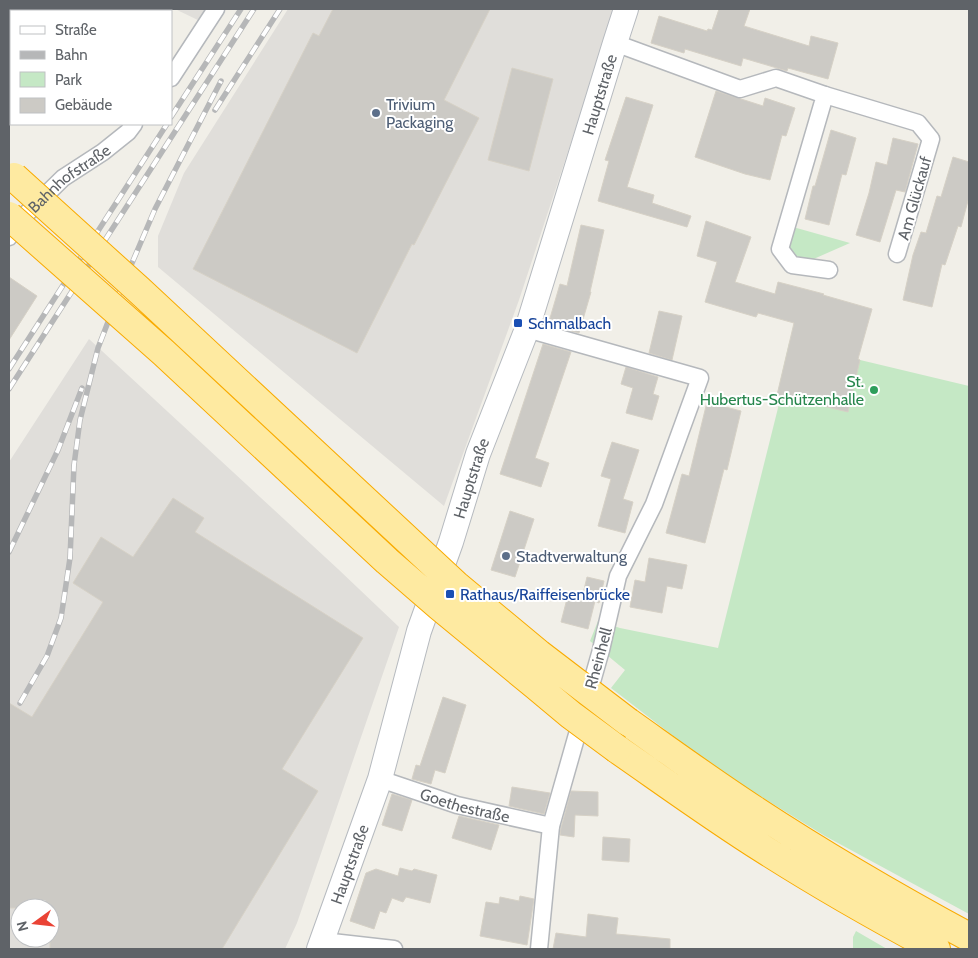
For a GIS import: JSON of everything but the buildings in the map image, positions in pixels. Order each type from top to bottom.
[{"type":"highway","points":[[9,173],[456,585],[539,654],[628,722],[753,809],[918,910],[969,937]]},
{"type":"highway","points":[[9,216],[164,353],[387,561],[571,715],[653,774],[766,850],[846,899],[936,949]]},
{"type":"main road","name":"Hauptstraße","points":[[321,945],[380,779],[419,631],[451,542],[478,454],[527,329],[626,9]]},
{"type":"street","points":[[172,76],[216,9]]},
{"type":"street","name":"Am Glückauf","points":[[615,43],[740,89],[776,78],[918,123],[931,139],[897,254]]},
{"type":"street","points":[[825,95],[780,249],[792,265],[829,270]]},
{"type":"street","name":"Bahnhofstraße","points":[[9,237],[19,221],[63,178],[103,152],[128,132],[133,125]]},
{"type":"street","name":"Rheinhell","points":[[527,329],[700,378],[654,504],[618,576],[601,650],[551,826],[538,949]]},
{"type":"street","name":"Goethestraße","points":[[380,779],[457,805],[551,826]]},
{"type":"street","points":[[321,945],[394,949]]},
{"type":"shaded area","points":[[175,9],[211,9],[202,22]]},
{"type":"shaded area","name":"Trivium Packaging","points":[[288,9],[615,9],[519,300],[444,506],[158,267],[158,236],[184,173]]},
{"type":"shaded area","points":[[89,339],[399,627],[297,923],[285,949],[9,949],[9,462]]},
{"type":"green space","points":[[793,227],[850,243],[809,261],[795,256],[787,249]]},
{"type":"green space","points":[[789,343],[969,386],[969,914],[825,836],[716,769],[611,688],[625,670],[590,641],[598,621],[620,628],[718,648],[781,396],[777,395]]},
{"type":"green space","points":[[856,931],[887,949],[853,949],[853,937]]},
{"type":"railway","points":[[172,115],[241,9]]},
{"type":"railway","points":[[9,389],[254,9]]},
{"type":"railway","points":[[215,110],[280,9]]},
{"type":"railway","points":[[20,703],[47,656],[61,618],[70,558],[74,465],[80,420],[98,348],[155,209],[221,81]]},
{"type":"railway","points":[[9,369],[166,125]]},
{"type":"railway","points":[[9,552],[58,450],[82,388]]},
{"type":"place","name":"Trivium Packaging","points":[[376,113]]},
{"type":"place","name":"Schmalbach","points":[[518,323]]},
{"type":"place","name":"St. Hubertus-Schützenhalle","points":[[874,390]]},
{"type":"place","name":"Stadtverwaltung","points":[[506,556]]},
{"type":"place","name":"Rathaus/Raiffeisenbrücke","points":[[450,594]]}]
